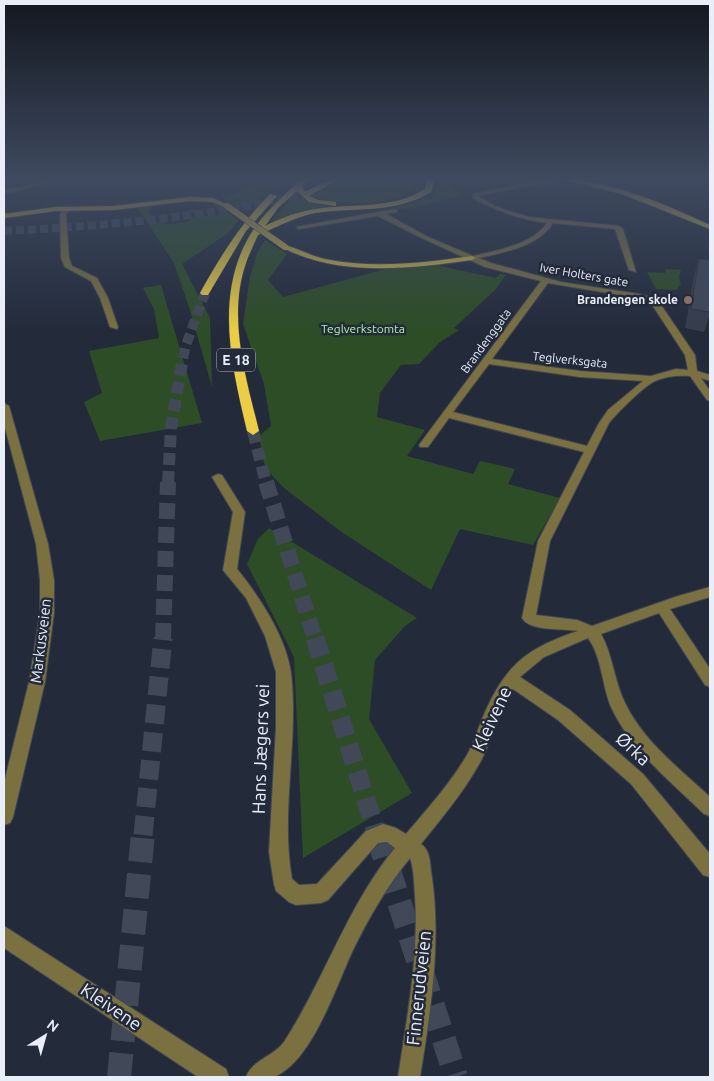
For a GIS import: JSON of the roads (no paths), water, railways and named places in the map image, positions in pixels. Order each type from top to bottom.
[{"type":"highway","name":"E 18","points":[[205,293],[221,262],[243,229]]},
{"type":"highway","name":"E 18","points":[[253,430],[238,372],[232,323],[234,288],[237,275],[245,254],[259,229]]},
{"type":"highway","points":[[256,233],[263,229]]},
{"type":"main road","points":[[260,229],[285,247],[309,258],[340,264],[412,264],[472,258]]},
{"type":"street","points":[[64,229],[65,258],[69,267],[94,280],[104,298],[114,327]]},
{"type":"street","name":"Iver Holters gate","points":[[410,229],[488,265],[545,281],[648,298],[656,304],[690,355],[693,373]]},
{"type":"street","points":[[472,258],[514,246],[547,229]]},
{"type":"street","points":[[620,229],[632,268]]},
{"type":"street","name":"Brandenggata","points":[[424,445],[488,361],[545,281]]},
{"type":"street","name":"Teglverksgata","points":[[488,361],[580,374],[650,379]]},
{"type":"street","points":[[710,378],[693,373],[670,373],[650,379],[612,412],[604,422],[596,434],[591,450],[544,541],[529,618],[582,626],[591,632],[599,643],[608,679],[618,705],[635,734],[710,808]]},
{"type":"street","points":[[693,373],[710,398]]},
{"type":"street","name":"Markusveien","points":[[4,406],[42,544],[47,580],[47,613],[37,682],[4,817]]},
{"type":"street","points":[[447,414],[591,450]]},
{"type":"street","name":"Hans Jægers vei","points":[[218,477],[239,512],[230,570],[251,595],[272,636],[283,672],[284,728],[278,852],[283,884],[296,895],[321,893],[372,837],[383,833],[390,834],[409,845]]},
{"type":"street","name":"Kleivene","points":[[257,1077],[289,1053],[310,1021],[351,934],[385,874],[456,786],[473,760],[487,732],[502,692],[514,676],[539,653],[572,638],[662,606],[710,592]]},
{"type":"street","points":[[662,606],[710,681]]},
{"type":"street","name":"Ørka","points":[[514,676],[564,714],[630,773],[710,868]]},
{"type":"street","name":"Finnerudveien","points":[[409,845],[419,853],[423,874],[426,942],[409,1077]]},
{"type":"street","name":"Kleivene","points":[[4,936],[218,1077]]},
{"type":"tunnel","points":[[4,231],[28,229]]},
{"type":"tunnel","points":[[183,358],[205,293]]},
{"type":"tunnel","points":[[168,483],[171,428],[183,357]]},
{"type":"tunnel","points":[[253,431],[266,483]]},
{"type":"tunnel","points":[[163,639],[168,482]]},
{"type":"tunnel","points":[[266,482],[315,639]]},
{"type":"tunnel","points":[[143,835],[163,638]]},
{"type":"tunnel","points":[[315,638],[377,835]]},
{"type":"tunnel","points":[[119,1077],[143,834]]},
{"type":"tunnel","points":[[377,834],[456,1077]]},
{"type":"place","name":"Brandengen skole","points":[[688,300]]},
{"type":"park label","name":"Teglverkstomta","points":[[363,329]]}]
